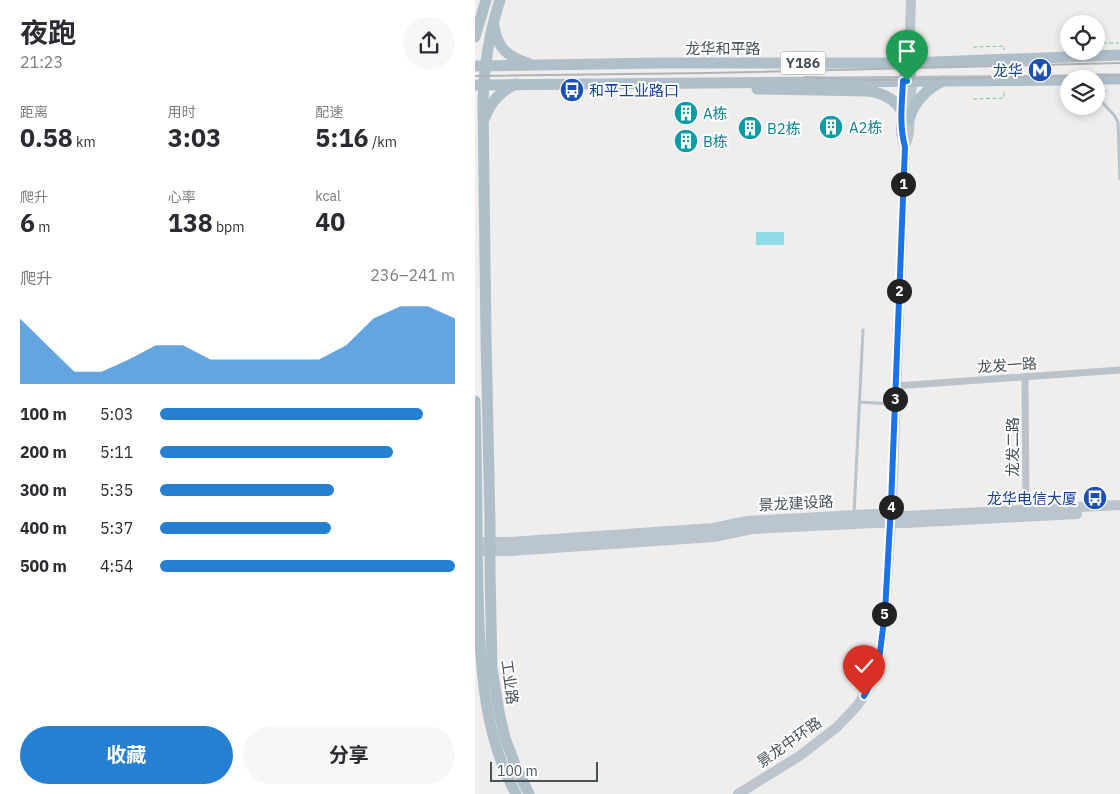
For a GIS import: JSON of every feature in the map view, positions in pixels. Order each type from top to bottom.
[{"type":"main road","points":[[476,33],[485,0]]},
{"type":"main road","name":"工业路","points":[[500,0],[480,66],[479,84],[482,125],[492,668],[499,712],[510,752],[529,794]]},
{"type":"main road","name":"景龙中环路","points":[[738,794],[801,755],[847,717],[869,687],[875,675],[881,651],[890,519],[896,386],[905,147],[901,132],[906,116],[911,0]]},
{"type":"main road","points":[[495,16],[495,34],[501,48],[514,57],[537,65]]},
{"type":"main road","name":"龙华和平路","points":[[480,66],[660,63],[909,63],[1120,55]]},
{"type":"main road","points":[[1105,79],[1120,79]]},
{"type":"main road","points":[[696,82],[740,88],[878,92],[890,98],[906,116],[920,98],[931,88],[945,80]]},
{"type":"main road","name":"Y186","points":[[479,84],[1060,80]]},
{"type":"main road","points":[[482,125],[493,102],[501,93],[516,84]]},
{"type":"main road","name":"工业路","points":[[475,401],[477,631],[488,716],[500,757],[516,794]]},
{"type":"main road","name":"景龙建设路","points":[[476,547],[713,528],[747,521],[854,515],[890,519],[906,523],[1120,505]]},
{"type":"main road","name":"景龙建设路","points":[[1026,513],[1120,512]]},
{"type":"main road","name":"景龙建设路","points":[[490,547],[510,551],[714,536],[752,529],[890,519]]},
{"type":"street","name":"龙发一路","points":[[896,386],[1120,370]]},
{"type":"street","name":"龙发二路","points":[[1025,377],[1026,513]]},
{"type":"lane","points":[[1105,106],[1118,122],[1120,179]]},
{"type":"lane","points":[[854,515],[863,330]]},
{"type":"lane","points":[[859,402],[895,404]]},
{"type":"path","points":[[1105,43],[1119,43]]},
{"type":"path","points":[[973,47],[1004,46],[1004,54]]},
{"type":"path","points":[[973,99],[1005,98],[1004,90]]},
{"type":"water","points":[[756,232],[784,232],[784,245],[756,245]]},
{"type":"railway","points":[[475,76],[708,73],[1120,63]]},
{"type":"railway","points":[[805,77],[870,80],[1120,75]]},
{"type":"place","name":"龙华","points":[[1040,70]]},
{"type":"place","name":"和平工业路口","points":[[572,90]]},
{"type":"place","name":"A栋","points":[[686,113]]},
{"type":"place","name":"A2栋","points":[[831,127]]},
{"type":"place","name":"B2栋","points":[[750,128]]},
{"type":"place","name":"B栋","points":[[686,141]]},
{"type":"place","name":"龙华电信大厦","points":[[1095,498]]},
{"type":"route","points":[[864,696],[875,675],[879,660],[885,612],[905,147],[901,132],[902,97],[903,81],[907,81]]}]
